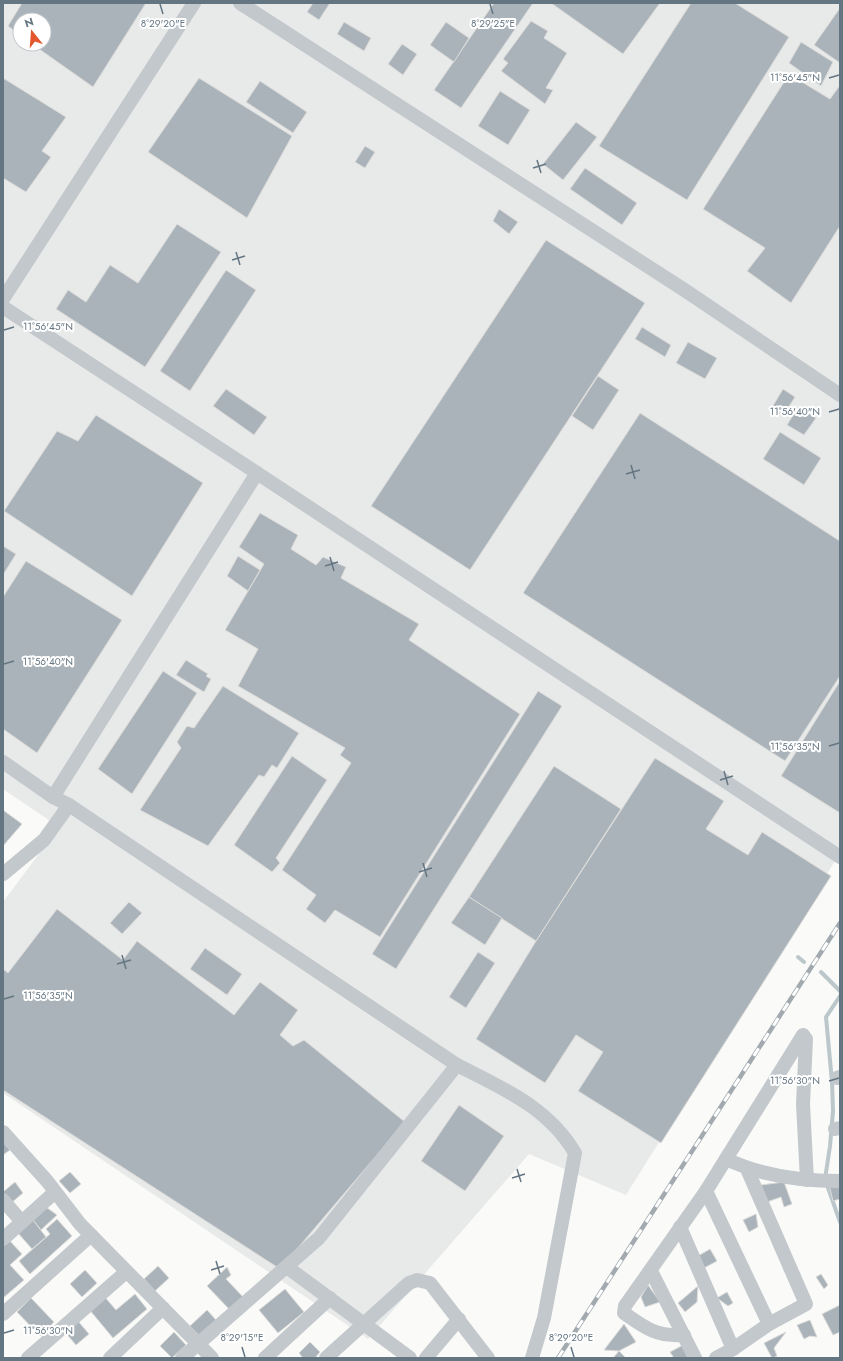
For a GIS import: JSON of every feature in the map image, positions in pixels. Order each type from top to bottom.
[{"type":"street","points":[[3,299],[194,3]]},
{"type":"street","points":[[240,3],[686,291],[840,395]]},
{"type":"street","points":[[3,307],[840,857]]},
{"type":"street","points":[[52,797],[257,473]]},
{"type":"street","points":[[3,762],[52,797],[69,806],[457,1065],[526,1103],[555,1124],[575,1153],[544,1318],[532,1358]]},
{"type":"street","points":[[3,874],[44,840],[69,806]]},
{"type":"street","points":[[684,1335],[671,1336],[646,1329],[624,1313],[625,1306],[706,1191],[803,1035],[806,1039],[803,1104],[807,1180]]},
{"type":"street","points":[[182,1358],[319,1238],[457,1065]]},
{"type":"street","points":[[3,1132],[91,1235],[212,1358]]},
{"type":"street","points":[[726,1159],[746,1169],[762,1173],[807,1180],[840,1180]]},
{"type":"street","points":[[716,1358],[733,1349],[769,1324],[806,1304],[746,1169]]},
{"type":"street","points":[[706,1191],[769,1324]]},
{"type":"street","points":[[3,1239],[55,1192]]},
{"type":"street","points":[[3,1200],[22,1222]]},
{"type":"street","points":[[680,1227],[733,1349]]},
{"type":"street","points":[[3,1314],[91,1235]]},
{"type":"street","points":[[287,1267],[364,1324],[394,1354],[410,1358]]},
{"type":"street","points":[[651,1271],[695,1358]]},
{"type":"street","points":[[28,1358],[126,1272]]},
{"type":"street","points":[[326,1358],[409,1283],[417,1280],[430,1282],[486,1357]]},
{"type":"street","points":[[265,1358],[330,1298]]},
{"type":"street","points":[[110,1358],[163,1308]]},
{"type":"street","points":[[426,1358],[459,1320]]},
{"type":"shaded area","points":[[3,3],[840,3],[840,853],[626,1195],[529,1154],[368,1339],[3,1093],[3,902],[59,827],[3,789]]},
{"type":"building","points":[[22,3],[146,3],[93,87],[43,52],[52,52],[52,12],[17,12]]},
{"type":"building","points":[[313,3],[330,3],[319,20],[307,12]]},
{"type":"building","points":[[494,3],[533,3],[461,108],[434,90]]},
{"type":"building","points":[[551,3],[660,3],[623,54]]},
{"type":"building","points":[[691,3],[735,3],[789,37],[687,200],[599,146]]},
{"type":"building","points":[[840,8],[840,63],[814,45]]},
{"type":"building","points":[[12,19],[12,29],[8,26]]},
{"type":"building","points":[[531,21],[548,31],[544,38],[567,53],[546,88],[553,90],[545,104],[501,71],[508,63],[503,59]]},
{"type":"building","points":[[344,22],[371,38],[364,51],[337,34]]},
{"type":"building","points":[[446,22],[469,38],[454,62],[430,45]]},
{"type":"building","points":[[801,42],[833,62],[821,86],[789,63]]},
{"type":"building","points":[[402,44],[417,54],[403,75],[388,64]]},
{"type":"building","points":[[3,78],[66,117],[42,151],[51,157],[26,192],[3,178]]},
{"type":"building","points":[[199,78],[292,136],[247,218],[148,152]]},
{"type":"building","points":[[260,81],[307,112],[293,133],[246,102]]},
{"type":"building","points":[[784,82],[802,82],[830,99],[840,85],[840,226],[791,303],[747,271],[765,248],[703,209]]},
{"type":"building","points":[[500,91],[530,110],[508,145],[478,126]]},
{"type":"building","points":[[576,122],[597,137],[563,180],[543,164]]},
{"type":"building","points":[[365,146],[375,152],[365,168],[355,162]]},
{"type":"building","points":[[585,168],[637,203],[622,225],[570,189]]},
{"type":"building","points":[[499,209],[518,222],[509,234],[493,221]]},
{"type":"building","points":[[177,224],[221,252],[145,367],[56,309],[68,290],[86,302],[110,265],[138,283]]},
{"type":"building","points":[[546,240],[645,303],[470,570],[371,506]]},
{"type":"building","points":[[226,270],[256,290],[190,391],[160,371]]},
{"type":"building","points":[[642,327],[671,345],[665,357],[635,339]]},
{"type":"building","points":[[688,342],[717,358],[705,379],[676,363]]},
{"type":"building","points":[[598,376],[619,390],[593,430],[572,416]]},
{"type":"building","points":[[226,389],[267,417],[254,435],[213,406]]},
{"type":"building","points":[[783,389],[795,397],[783,416],[771,409]]},
{"type":"building","points":[[798,407],[816,418],[804,435],[787,425]]},
{"type":"building","points":[[640,413],[840,541],[840,676],[785,761],[523,593]]},
{"type":"building","points":[[96,415],[203,483],[132,596],[4,511],[57,431],[78,441]]},
{"type":"building","points":[[780,432],[821,458],[804,485],[763,459]]},
{"type":"building","points":[[260,513],[298,535],[291,549],[316,565],[323,557],[346,567],[341,578],[419,624],[409,640],[520,714],[380,937],[335,910],[325,923],[306,909],[316,895],[282,870],[351,763],[340,755],[345,748],[238,686],[258,649],[225,630],[264,564],[239,547]]},
{"type":"building","points":[[3,546],[16,554],[3,575]]},
{"type":"building","points":[[238,556],[260,570],[248,591],[227,576]]},
{"type":"building","points":[[26,561],[122,620],[37,753],[3,729],[3,597]]},
{"type":"building","points":[[186,660],[208,674],[206,676],[211,679],[204,692],[176,675]]},
{"type":"building","points":[[163,671],[197,693],[132,794],[98,769]]},
{"type":"building","points":[[840,681],[840,813],[781,776]]},
{"type":"building","points":[[223,686],[299,733],[277,768],[272,765],[264,777],[259,775],[208,846],[140,810],[181,748],[177,742],[187,726],[194,728]]},
{"type":"building","points":[[538,691],[562,706],[396,969],[372,954]]},
{"type":"building","points":[[292,756],[327,780],[276,858],[280,863],[272,872],[234,845]]},
{"type":"building","points":[[655,758],[724,801],[706,829],[748,855],[762,832],[831,876],[661,1143],[578,1091],[603,1052],[576,1035],[545,1083],[476,1039],[536,941]]},
{"type":"building","points":[[554,766],[621,809],[536,941],[469,897]]},
{"type":"building","points":[[3,810],[22,824],[3,846]]},
{"type":"building","points":[[469,897],[502,918],[485,945],[451,923]]},
{"type":"building","points":[[129,902],[142,913],[122,934],[110,923]]},
{"type":"building","points":[[57,909],[123,960],[137,941],[234,1015],[260,982],[298,1010],[280,1035],[293,1046],[304,1040],[405,1122],[280,1269],[3,1090],[3,969],[8,973]]},
{"type":"building","points":[[205,948],[242,974],[227,995],[190,969]]},
{"type":"building","points":[[478,952],[495,963],[466,1008],[449,997]]},
{"type":"building","points":[[459,1105],[504,1136],[465,1191],[421,1161]]},
{"type":"building","points":[[3,1142],[10,1150],[3,1155]]},
{"type":"building","points":[[70,1172],[81,1184],[70,1193],[59,1181]]},
{"type":"building","points":[[15,1182],[23,1193],[10,1204],[3,1192]]},
{"type":"building","points":[[784,1182],[792,1204],[784,1207],[781,1197],[767,1202],[761,1185]]},
{"type":"building","points":[[840,1183],[840,1199],[833,1201],[829,1184]]},
{"type":"building","points":[[46,1207],[57,1215],[41,1230],[33,1220]]},
{"type":"building","points":[[756,1214],[758,1227],[749,1232],[743,1220]]},
{"type":"building","points":[[57,1219],[72,1236],[30,1274],[19,1261],[50,1234],[46,1229]]},
{"type":"building","points":[[33,1220],[46,1237],[32,1249],[18,1233]]},
{"type":"building","points":[[9,1240],[22,1254],[10,1265],[24,1280],[3,1298],[3,1245]]},
{"type":"building","points":[[710,1249],[717,1261],[704,1268],[698,1256]]},
{"type":"building","points":[[158,1266],[169,1278],[155,1291],[144,1279]]},
{"type":"building","points":[[227,1267],[231,1275],[226,1279],[244,1298],[230,1310],[207,1286]]},
{"type":"building","points":[[85,1270],[97,1283],[82,1297],[70,1284]]},
{"type":"building","points":[[821,1274],[828,1285],[824,1289],[816,1277]]},
{"type":"building","points":[[648,1285],[660,1302],[645,1307],[641,1297]]},
{"type":"building","points":[[698,1286],[697,1302],[685,1312],[678,1303]]},
{"type":"building","points":[[285,1289],[304,1312],[278,1333],[259,1310]]},
{"type":"building","points":[[727,1292],[733,1303],[728,1306],[717,1298]]},
{"type":"building","points":[[135,1294],[147,1309],[113,1338],[88,1308],[103,1295],[116,1310]]},
{"type":"building","points":[[31,1298],[54,1322],[40,1336],[17,1312]]},
{"type":"building","points":[[840,1305],[840,1332],[833,1335],[822,1314]]},
{"type":"building","points":[[207,1310],[216,1320],[200,1336],[190,1326]]},
{"type":"building","points":[[77,1320],[89,1334],[76,1345],[64,1331]]},
{"type":"building","points":[[810,1320],[817,1337],[810,1336],[804,1339],[797,1325]]},
{"type":"building","points":[[624,1324],[636,1342],[619,1351],[604,1350]]},
{"type":"building","points":[[174,1332],[186,1345],[172,1358],[160,1346]]},
{"type":"building","points":[[786,1332],[774,1348],[777,1356],[772,1358],[764,1343]]},
{"type":"building","points":[[310,1342],[320,1352],[315,1358],[303,1358],[299,1353]]},
{"type":"building","points":[[685,1344],[692,1358],[674,1358],[670,1352]]},
{"type":"building","points":[[619,1351],[626,1358],[613,1358]]},
{"type":"waterway","points":[[798,957],[804,962]]},
{"type":"waterway","points":[[821,972],[840,991]]},
{"type":"waterway","points":[[840,996],[826,1017],[833,1111],[825,1179],[840,1222]]},
{"type":"railway","points":[[558,1358],[840,923]]}]
